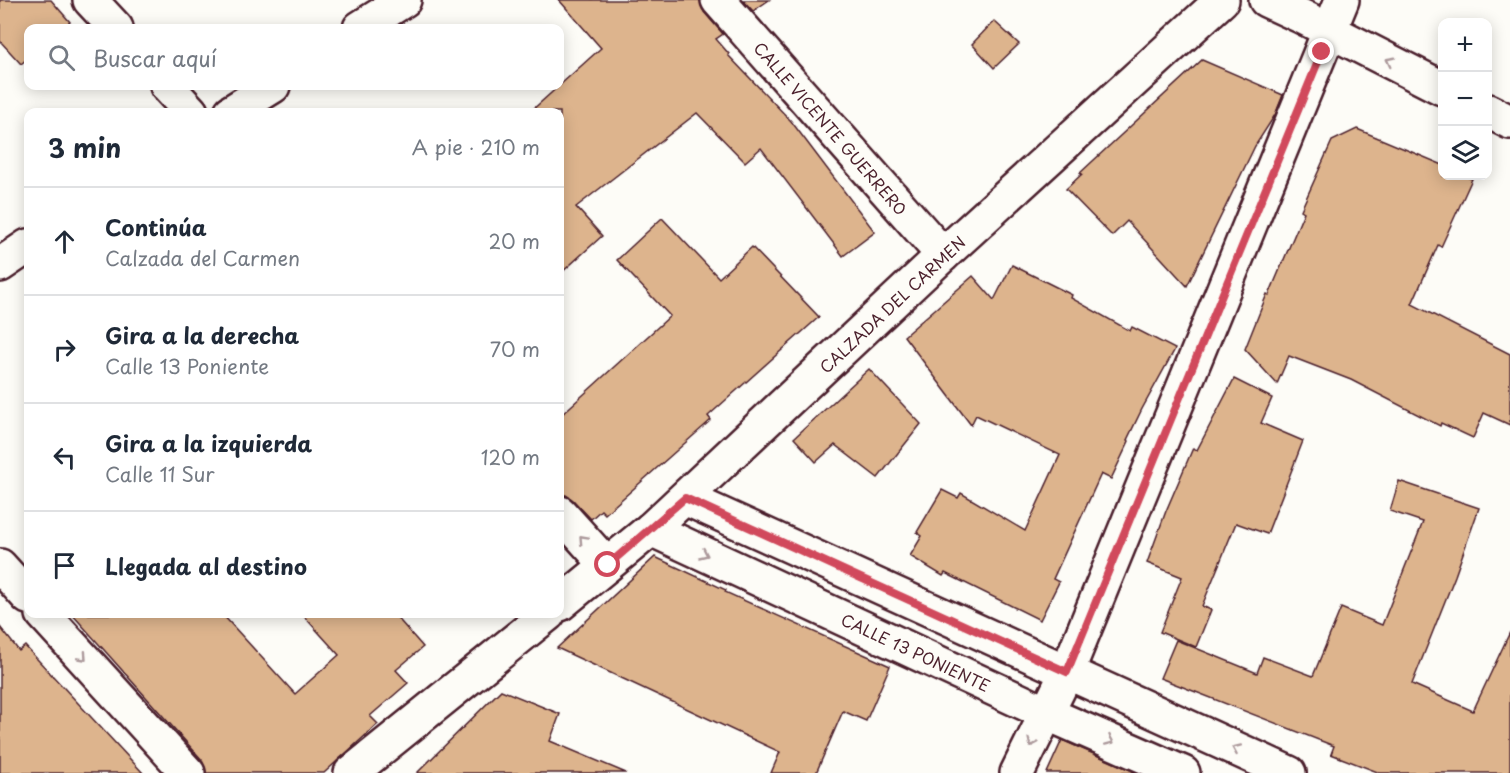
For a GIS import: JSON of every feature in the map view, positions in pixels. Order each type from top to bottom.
[{"type":"street","points":[[90,0],[112,24]]},
{"type":"street","points":[[366,24],[404,0]]},
{"type":"street","name":"CALLE VICENTE GUERRERO","points":[[718,0],[943,255]]},
{"type":"street","points":[[1266,0],[1438,85]]},
{"type":"street","points":[[1017,773],[1067,672],[1342,0]]},
{"type":"street","name":"CALZADA DEL CARMEN","points":[[564,601],[685,498],[1215,2]]},
{"type":"street","points":[[171,90],[187,108]]},
{"type":"street","points":[[237,108],[267,90]]},
{"type":"street","points":[[1492,113],[1510,122]]},
{"type":"street","points":[[0,265],[24,249]]},
{"type":"street","points":[[685,498],[1289,773]]},
{"type":"street","points":[[564,517],[608,565]]},
{"type":"street","name":"CALLE 13 PONIENTE","points":[[651,529],[1183,773]]},
{"type":"street","points":[[0,566],[24,593]]},
{"type":"street","points":[[47,618],[188,773]]},
{"type":"street","points":[[351,773],[543,618]]},
{"type":"building","points":[[0,0],[51,0],[70,22],[67,24],[24,24],[24,61],[21,64],[0,41]]},
{"type":"building","points":[[559,0],[700,0],[704,12],[723,34],[716,39],[728,55],[791,121],[875,232],[843,256],[761,148],[745,162],[697,113],[576,207],[602,236],[564,270],[564,108],[534,108],[554,90],[564,90],[564,81],[601,48]]},
{"type":"building","points":[[743,0],[769,0],[753,11]]},
{"type":"building","points":[[994,21],[1019,44],[994,68],[972,44]]},
{"type":"building","points":[[1202,60],[1283,95],[1275,115],[1255,146],[1187,286],[1127,221],[1112,236],[1066,189],[1082,174],[1080,173]]},
{"type":"building","points":[[1357,129],[1438,163],[1438,180],[1472,180],[1441,247],[1438,245],[1412,304],[1510,354],[1510,425],[1484,413],[1473,438],[1441,423],[1440,426],[1351,380],[1289,356],[1277,384],[1245,349],[1304,212],[1301,210],[1332,141]]},
{"type":"building","points":[[662,218],[719,278],[752,247],[819,317],[708,416],[711,420],[605,514],[601,510],[591,519],[573,500],[564,495],[564,412],[670,316],[617,260]]},
{"type":"building","points":[[1012,265],[1072,295],[1071,298],[1130,331],[1132,327],[1175,349],[1142,409],[1111,479],[1101,474],[1053,579],[1059,582],[1040,620],[945,573],[943,576],[910,556],[922,536],[917,532],[942,490],[958,498],[961,493],[1025,531],[1060,455],[976,415],[971,425],[904,336],[973,276],[994,300]]},
{"type":"building","points":[[869,369],[921,424],[878,478],[835,445],[816,462],[794,438]]},
{"type":"building","points":[[1234,379],[1272,398],[1261,423],[1303,441],[1267,534],[1236,523],[1202,606],[1211,610],[1196,647],[1160,632],[1182,577],[1147,563],[1193,448],[1197,450]]},
{"type":"building","points":[[1399,481],[1479,508],[1412,684],[1473,711],[1510,632],[1510,773],[1380,773],[1331,754],[1334,746],[1160,678],[1176,640],[1257,673],[1263,657],[1313,676],[1341,608],[1382,625],[1423,522],[1390,511]]},
{"type":"building","points":[[655,557],[726,590],[725,592],[890,666],[866,721],[843,711],[816,773],[771,773],[780,752],[557,648]]},
{"type":"building","points":[[76,618],[226,618],[295,694],[339,655],[306,618],[398,618],[423,647],[396,670],[408,683],[370,716],[378,724],[324,773],[206,773],[202,760]]},
{"type":"building","points":[[0,627],[19,651],[25,646],[143,773],[0,773]]},
{"type":"building","points":[[501,690],[560,714],[550,741],[626,773],[417,773]]},
{"type":"building","points":[[1062,740],[1135,772],[1136,773],[1047,773]]},
{"type":"route","points":[[608,565],[685,498],[1067,672],[1322,52]]}]
